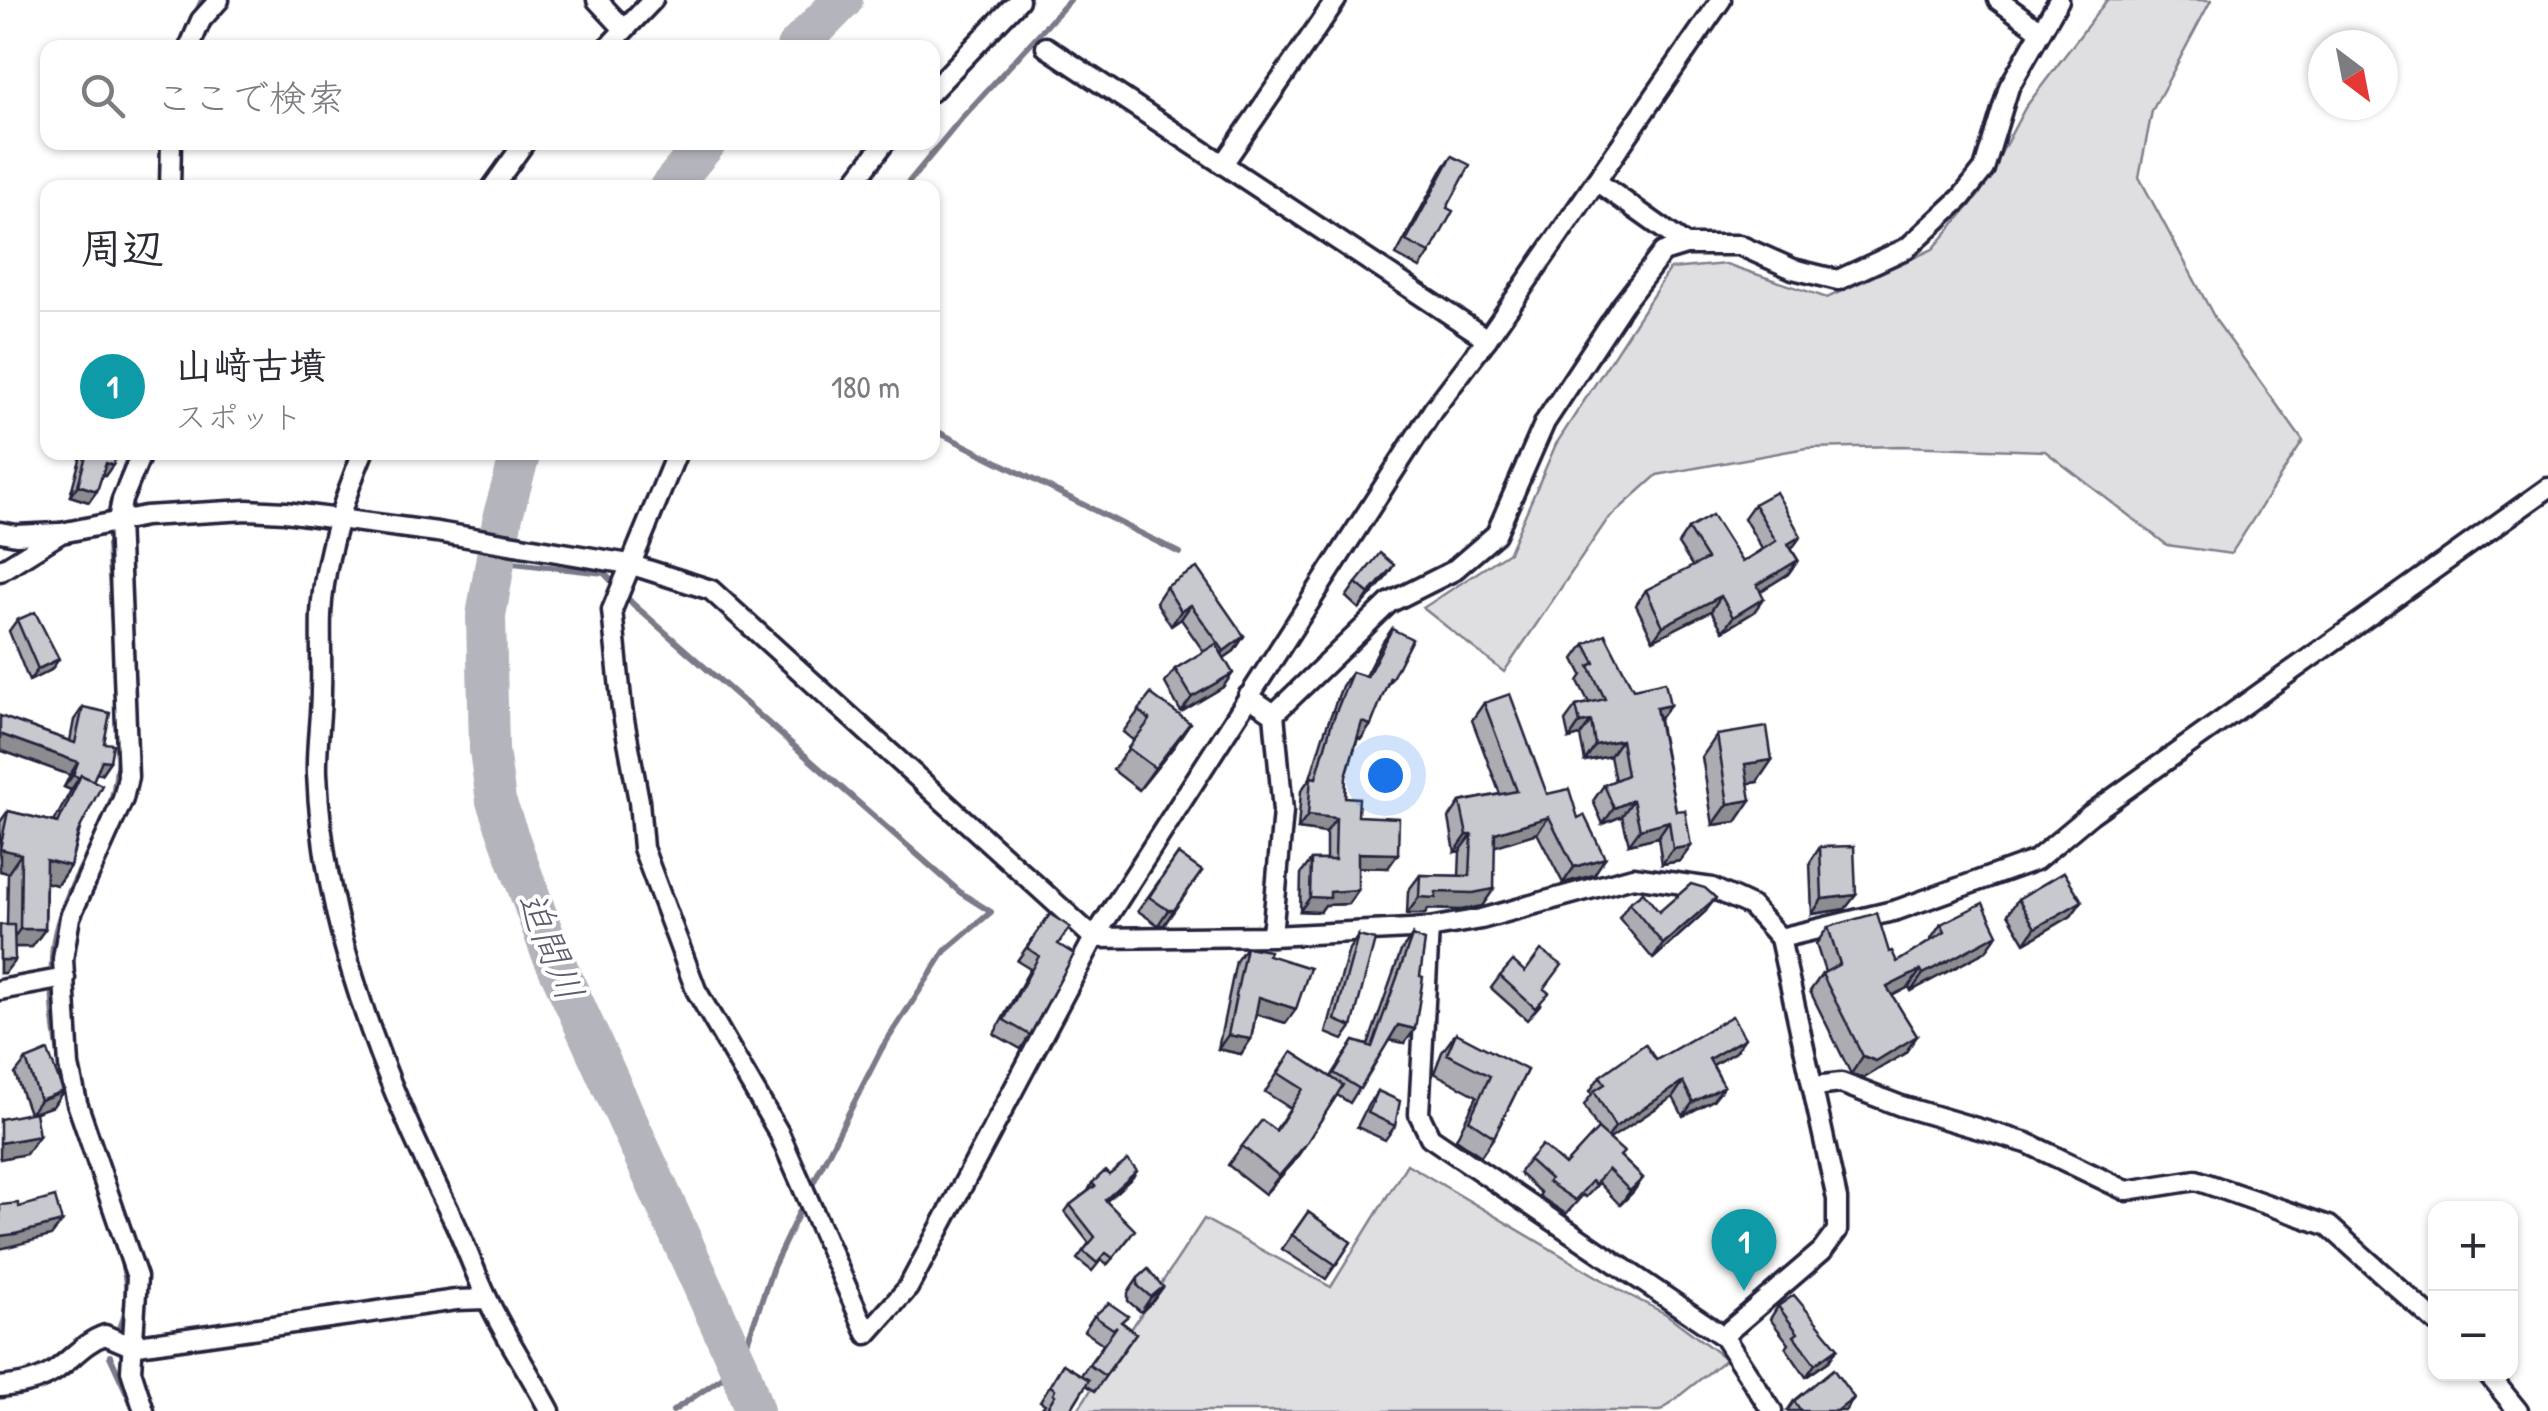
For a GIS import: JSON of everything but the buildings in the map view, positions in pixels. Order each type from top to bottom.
[{"type":"street","points":[[192,40],[201,20],[219,0]]},
{"type":"street","points":[[597,0],[624,29]]},
{"type":"street","points":[[614,40],[653,0]]},
{"type":"street","points":[[940,83],[1019,0]]},
{"type":"street","points":[[1223,164],[1336,0]]},
{"type":"street","points":[[674,460],[612,610],[643,848],[696,990],[779,1133],[867,1334],[908,1288],[1094,938],[1248,696],[1434,410],[1721,0]]},
{"type":"street","points":[[1998,0],[2042,31]]},
{"type":"street","points":[[1274,714],[1389,603],[1454,570],[1496,534],[1545,422],[1623,304],[1663,252],[1686,245],[1739,245],[1793,269],[1838,280],[1907,248],[1961,198],[1984,168],[2009,87],[2059,0]]},
{"type":"street","points":[[1046,47],[1487,339]]},
{"type":"street","points":[[170,180],[171,150]]},
{"type":"street","points":[[498,180],[520,150]]},
{"type":"street","points":[[856,180],[880,150]]},
{"type":"street","points":[[1596,181],[1686,245]]},
{"type":"street","points":[[138,460],[118,520],[128,777],[123,799],[70,918],[63,959],[67,1046],[77,1104],[137,1277],[130,1370],[144,1411]]},
{"type":"street","points":[[360,460],[330,555],[321,612],[317,772],[340,930],[390,1084],[487,1300],[550,1411]]},
{"type":"street","points":[[1780,938],[1897,910],[2036,860],[2106,803],[2548,488]]},
{"type":"street","points":[[0,532],[62,533],[118,520],[247,510],[340,520],[629,564],[711,590],[1094,938],[1272,936],[1429,928],[1481,920],[1633,877],[1712,888],[1751,906],[1780,938],[1838,1199],[1838,1231],[1822,1251],[1723,1336]]},
{"type":"street","points":[[0,572],[62,533]]},
{"type":"street","points":[[1248,696],[1274,714]]},
{"type":"street","points":[[1272,936],[1283,811],[1274,714]]},
{"type":"street","points":[[1429,928],[1420,1114],[1430,1137],[1723,1336],[1772,1411]]},
{"type":"street","points":[[0,990],[65,978]]},
{"type":"street","points":[[1815,1086],[1842,1083],[1901,1106],[2027,1143],[2127,1191],[2196,1180],[2328,1226],[2428,1315]]},
{"type":"street","points":[[0,1387],[32,1382],[52,1373],[97,1338],[118,1338],[132,1346],[456,1300],[487,1300]]},
{"type":"street","points":[[2494,1381],[2518,1411]]},
{"type":"shaded area","points":[[2107,0],[2211,0],[2152,111],[2139,177],[2217,322],[2303,441],[2231,554],[2167,545],[2045,451],[1902,446],[1806,448],[1657,475],[1607,520],[1504,672],[1423,608],[1509,552],[1556,444],[1670,269],[1726,264],[1827,298],[1933,249],[1979,195],[2025,108]]},
{"type":"shaded area","points":[[1407,1164],[1666,1314],[1726,1359],[1660,1411],[1077,1411],[1204,1219],[1331,1287]]},
{"type":"waterway","points":[[188,32],[202,0]]},
{"type":"waterway","name":"迫間川","points":[[804,40],[843,0]]},
{"type":"waterway","points":[[940,144],[1070,0]]},
{"type":"waterway","name":"迫間川","points":[[676,180],[700,150]]},
{"type":"waterway","points":[[911,180],[935,150]]},
{"type":"waterway","points":[[940,433],[1180,553]]},
{"type":"waterway","points":[[111,504],[127,460]]},
{"type":"waterway","name":"迫間川","points":[[519,460],[503,515],[486,616],[489,750],[496,801],[549,948],[739,1366],[754,1411]]},
{"type":"waterway","points":[[108,545],[115,654]]},
{"type":"waterway","points":[[495,561],[604,573],[633,604],[961,893],[991,912],[945,951],[882,1048],[810,1189]]},
{"type":"waterway","points":[[105,1209],[64,1083],[55,1030],[52,960],[60,917],[105,818],[115,785],[115,672]]},
{"type":"waterway","points":[[673,1411],[739,1366],[773,1267],[805,1200]]},
{"type":"waterway","points":[[118,1249],[126,1290],[119,1331]]},
{"type":"waterway","points":[[110,1356],[135,1411]]},
{"type":"place","name":"山﨑古墳","points":[[1744,1291]]}]
